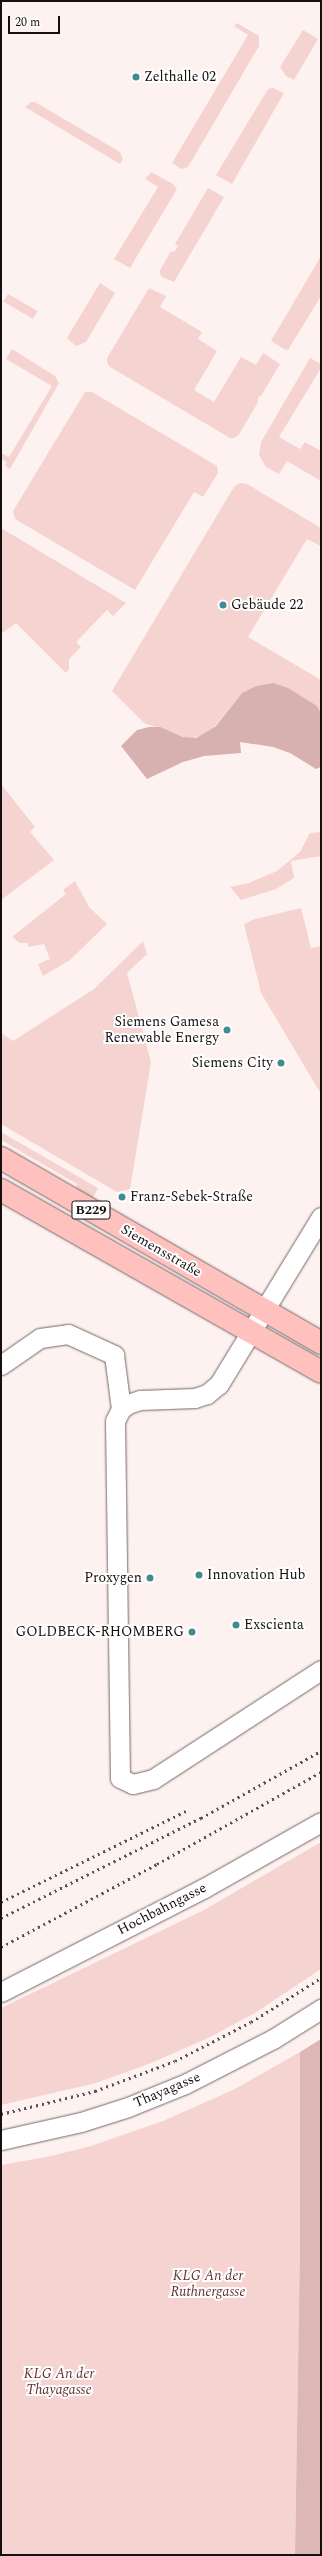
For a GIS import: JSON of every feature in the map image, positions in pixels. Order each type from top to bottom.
[{"type":"main road","name":"Siemensstraße","points":[[1,1158],[321,1344]]},
{"type":"main road","name":"Siemensstraße","points":[[1,1190],[321,1372]]},
{"type":"street","points":[[121,1409],[140,1400],[178,1400],[195,1398],[207,1394],[220,1384],[321,1217]]},
{"type":"street","points":[[1,1365],[40,1338],[68,1334],[114,1355],[121,1409],[115,1421],[120,1778],[133,1784],[154,1779],[321,1670]]},
{"type":"street","name":"Hochbahngasse","points":[[1,1992],[204,1888],[321,1822]]},
{"type":"street","name":"Thayagasse","points":[[1,2140],[81,2122],[128,2107],[185,2084],[273,2039],[321,2009]]},
{"type":"green space","points":[[237,23],[259,36],[259,46],[188,167],[181,169],[172,163],[248,35],[234,26]]},
{"type":"green space","points":[[303,30],[318,39],[294,80],[286,76],[280,67]]},
{"type":"green space","points":[[273,88],[284,93],[232,184],[216,175],[268,89]]},
{"type":"green space","points":[[31,102],[35,102],[120,152],[123,159],[120,164],[25,107]]},
{"type":"green space","points":[[151,172],[173,184],[177,189],[130,268],[114,259],[158,187],[145,179]]},
{"type":"green space","points":[[208,188],[224,197],[174,282],[162,277],[159,272],[171,251],[174,252],[178,246],[175,244]]},
{"type":"green space","points":[[321,256],[321,296],[288,350],[284,349],[271,341]]},
{"type":"green space","points":[[100,283],[115,293],[86,342],[76,346],[67,338]]},
{"type":"green space","points":[[149,288],[166,296],[160,307],[202,332],[198,339],[217,351],[194,390],[214,402],[241,357],[256,365],[263,353],[280,364],[261,396],[259,396],[257,404],[238,436],[230,438],[110,367],[107,363],[107,358]]},
{"type":"green space","points":[[8,294],[37,311],[33,319],[4,302]]},
{"type":"green space","points":[[12,349],[55,376],[59,383],[10,469],[5,466],[7,462],[1,459],[1,453],[9,457],[52,386],[6,359]]},
{"type":"green space","points":[[310,358],[321,364],[321,368],[279,437],[300,449],[305,442],[321,451],[321,481],[287,461],[279,474],[266,467],[259,455],[261,442]]},
{"type":"green space","points":[[85,392],[92,392],[217,466],[218,473],[203,497],[194,492],[135,590],[15,519],[13,511]]},
{"type":"green space","points":[[240,483],[247,484],[321,528],[321,546],[307,539],[248,637],[321,680],[321,713],[317,706],[273,683],[256,686],[242,693],[210,732],[190,739],[144,723],[112,691],[231,492],[235,486]]},
{"type":"green space","points":[[1,528],[126,603],[113,616],[107,610],[76,642],[81,647],[69,659],[69,669],[66,673],[16,623],[1,634]]},
{"type":"green space","points":[[1,784],[35,827],[30,832],[54,860],[1,900]]},
{"type":"green space","points":[[321,832],[321,856],[291,861],[294,878],[276,889],[241,900],[230,887],[249,883],[277,871],[300,852],[310,833]]},
{"type":"green space","points":[[75,881],[89,907],[107,924],[70,960],[43,976],[38,964],[50,959],[44,944],[28,947],[28,943],[20,943],[12,937],[66,894],[63,890]]},
{"type":"green space","points":[[301,908],[311,948],[321,946],[321,1094],[261,993],[244,924],[255,919]]},
{"type":"green space","points":[[143,941],[147,954],[127,973],[151,1062],[130,1189],[117,1192],[1,1124],[1,1033],[13,1041],[94,989]]},
{"type":"green space","points":[[1,1132],[98,1188],[93,1198],[76,1191],[77,1184],[1,1140]]},
{"type":"green space","points":[[321,1842],[321,1969],[255,2013],[206,2039],[151,2063],[96,2083],[1,2105],[1,2008],[204,1910]]},
{"type":"green space","name":"KLG An der Ruthnergasse","points":[[300,2052],[300,2246],[295,2555],[1,2555],[1,2165],[51,2156],[91,2146],[163,2121],[235,2089]]},
{"type":"shaded area","points":[[273,683],[288,688],[317,706],[321,713],[321,767],[316,769],[290,753],[273,747],[240,742],[241,753],[204,756],[183,762],[147,779],[121,746],[137,730],[149,727],[160,727],[183,737],[196,738],[215,727],[242,693],[256,686]]},
{"type":"shaded area","points":[[321,2039],[321,2555],[295,2555],[300,2246],[300,2052]]},
{"type":"railway","points":[[1,1918],[201,1818],[321,1751]]},
{"type":"railway","points":[[1,1947],[157,1864],[321,1772]]},
{"type":"railway","points":[[1,1902],[188,1810]]},
{"type":"railway","points":[[1,2114],[95,2091],[175,2061],[251,2022],[321,1978]]},
{"type":"place","name":"Zelthalle 02","points":[[136,77]]},
{"type":"place","name":"Gebäude 22","points":[[223,605]]},
{"type":"place","name":"Siemens Gamesa Renewable Energy","points":[[227,1030]]},
{"type":"place","name":"Siemens City","points":[[281,1063]]},
{"type":"place","name":"Franz-Sebek-Straße","points":[[122,1197]]},
{"type":"place","name":"Innovation Hub","points":[[199,1575]]},
{"type":"place","name":"Proxygen","points":[[150,1578]]},
{"type":"place","name":"Exscienta","points":[[236,1625]]},
{"type":"place","name":"GOLDBECK-RHOMBERG","points":[[192,1632]]},
{"type":"park label","name":"KLG An der Thayagasse","points":[[59,2382]]}]
